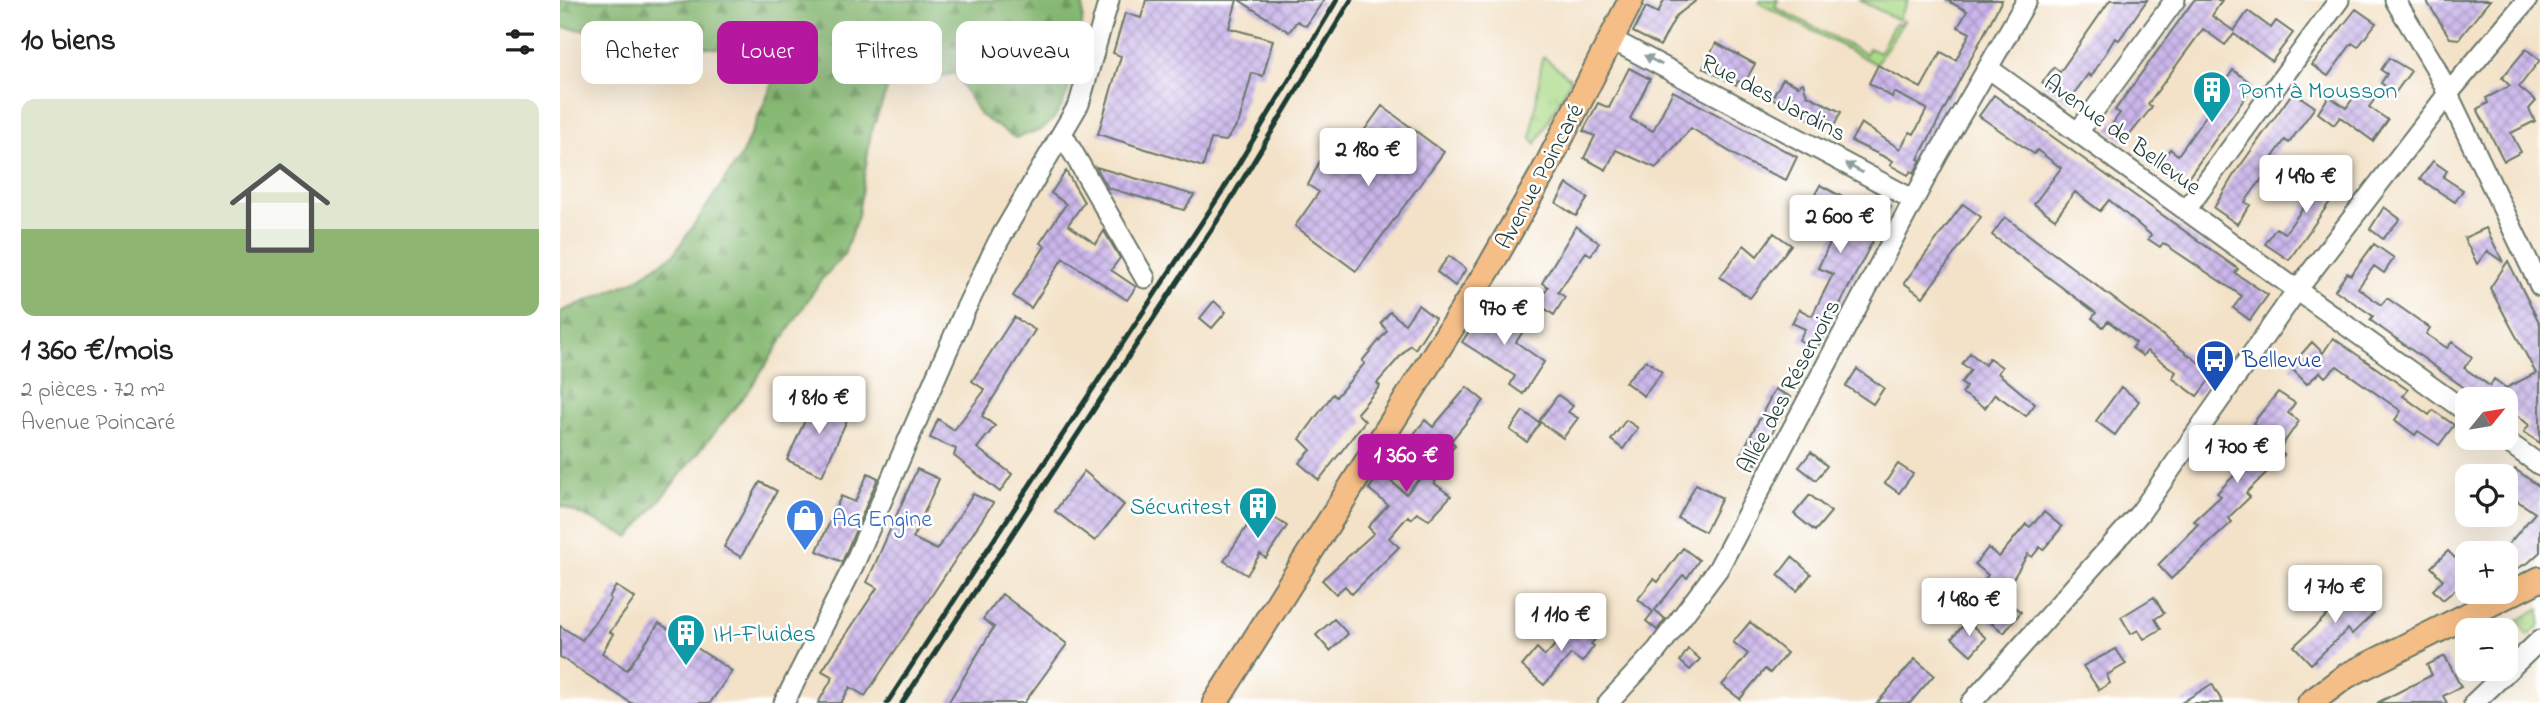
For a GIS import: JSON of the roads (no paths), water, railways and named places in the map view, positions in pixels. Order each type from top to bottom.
[{"type":"main road","name":"Avenue Poincaré","points":[[1214,703],[1489,268],[1543,173],[1631,0]]},
{"type":"main road","points":[[2312,703],[2346,676],[2540,579]]},
{"type":"main road","points":[[2312,703],[2540,592]]},
{"type":"street","points":[[784,703],[851,571],[966,308],[998,242],[1079,104],[1109,0]]},
{"type":"street","name":"Allée des Réservoirs","points":[[1608,703],[1657,650],[1718,569],[1914,200],[2026,0]]},
{"type":"street","points":[[2078,132],[2175,0]]},
{"type":"street","points":[[2186,210],[2339,0]]},
{"type":"street","points":[[2395,0],[2434,65],[2540,286]]},
{"type":"street","points":[[1971,703],[2140,513],[2297,290],[2447,95],[2527,0]]},
{"type":"street","name":"Rue des Jardins","points":[[1611,39],[1914,200]]},
{"type":"street","name":"Avenue de Bellevue","points":[[1988,68],[2455,403]]},
{"type":"street","points":[[1063,135],[1145,278]]},
{"type":"street","points":[[2518,449],[2540,465]]},
{"type":"street","points":[[2474,703],[2540,640]]},
{"type":"railway","points":[[887,703],[1223,190],[1337,0]]},
{"type":"railway","points":[[902,703],[1225,209],[1351,0]]},
{"type":"place","name":"Pont à Mousson","points":[[2212,124]]},
{"type":"place","name":"Bellevue","points":[[2215,393]]},
{"type":"place","name":"Sécuritest","points":[[1258,540]]},
{"type":"place","name":"AG Engine","points":[[805,552]]},
{"type":"place","name":"IH-Fluides","points":[[686,667]]}]
